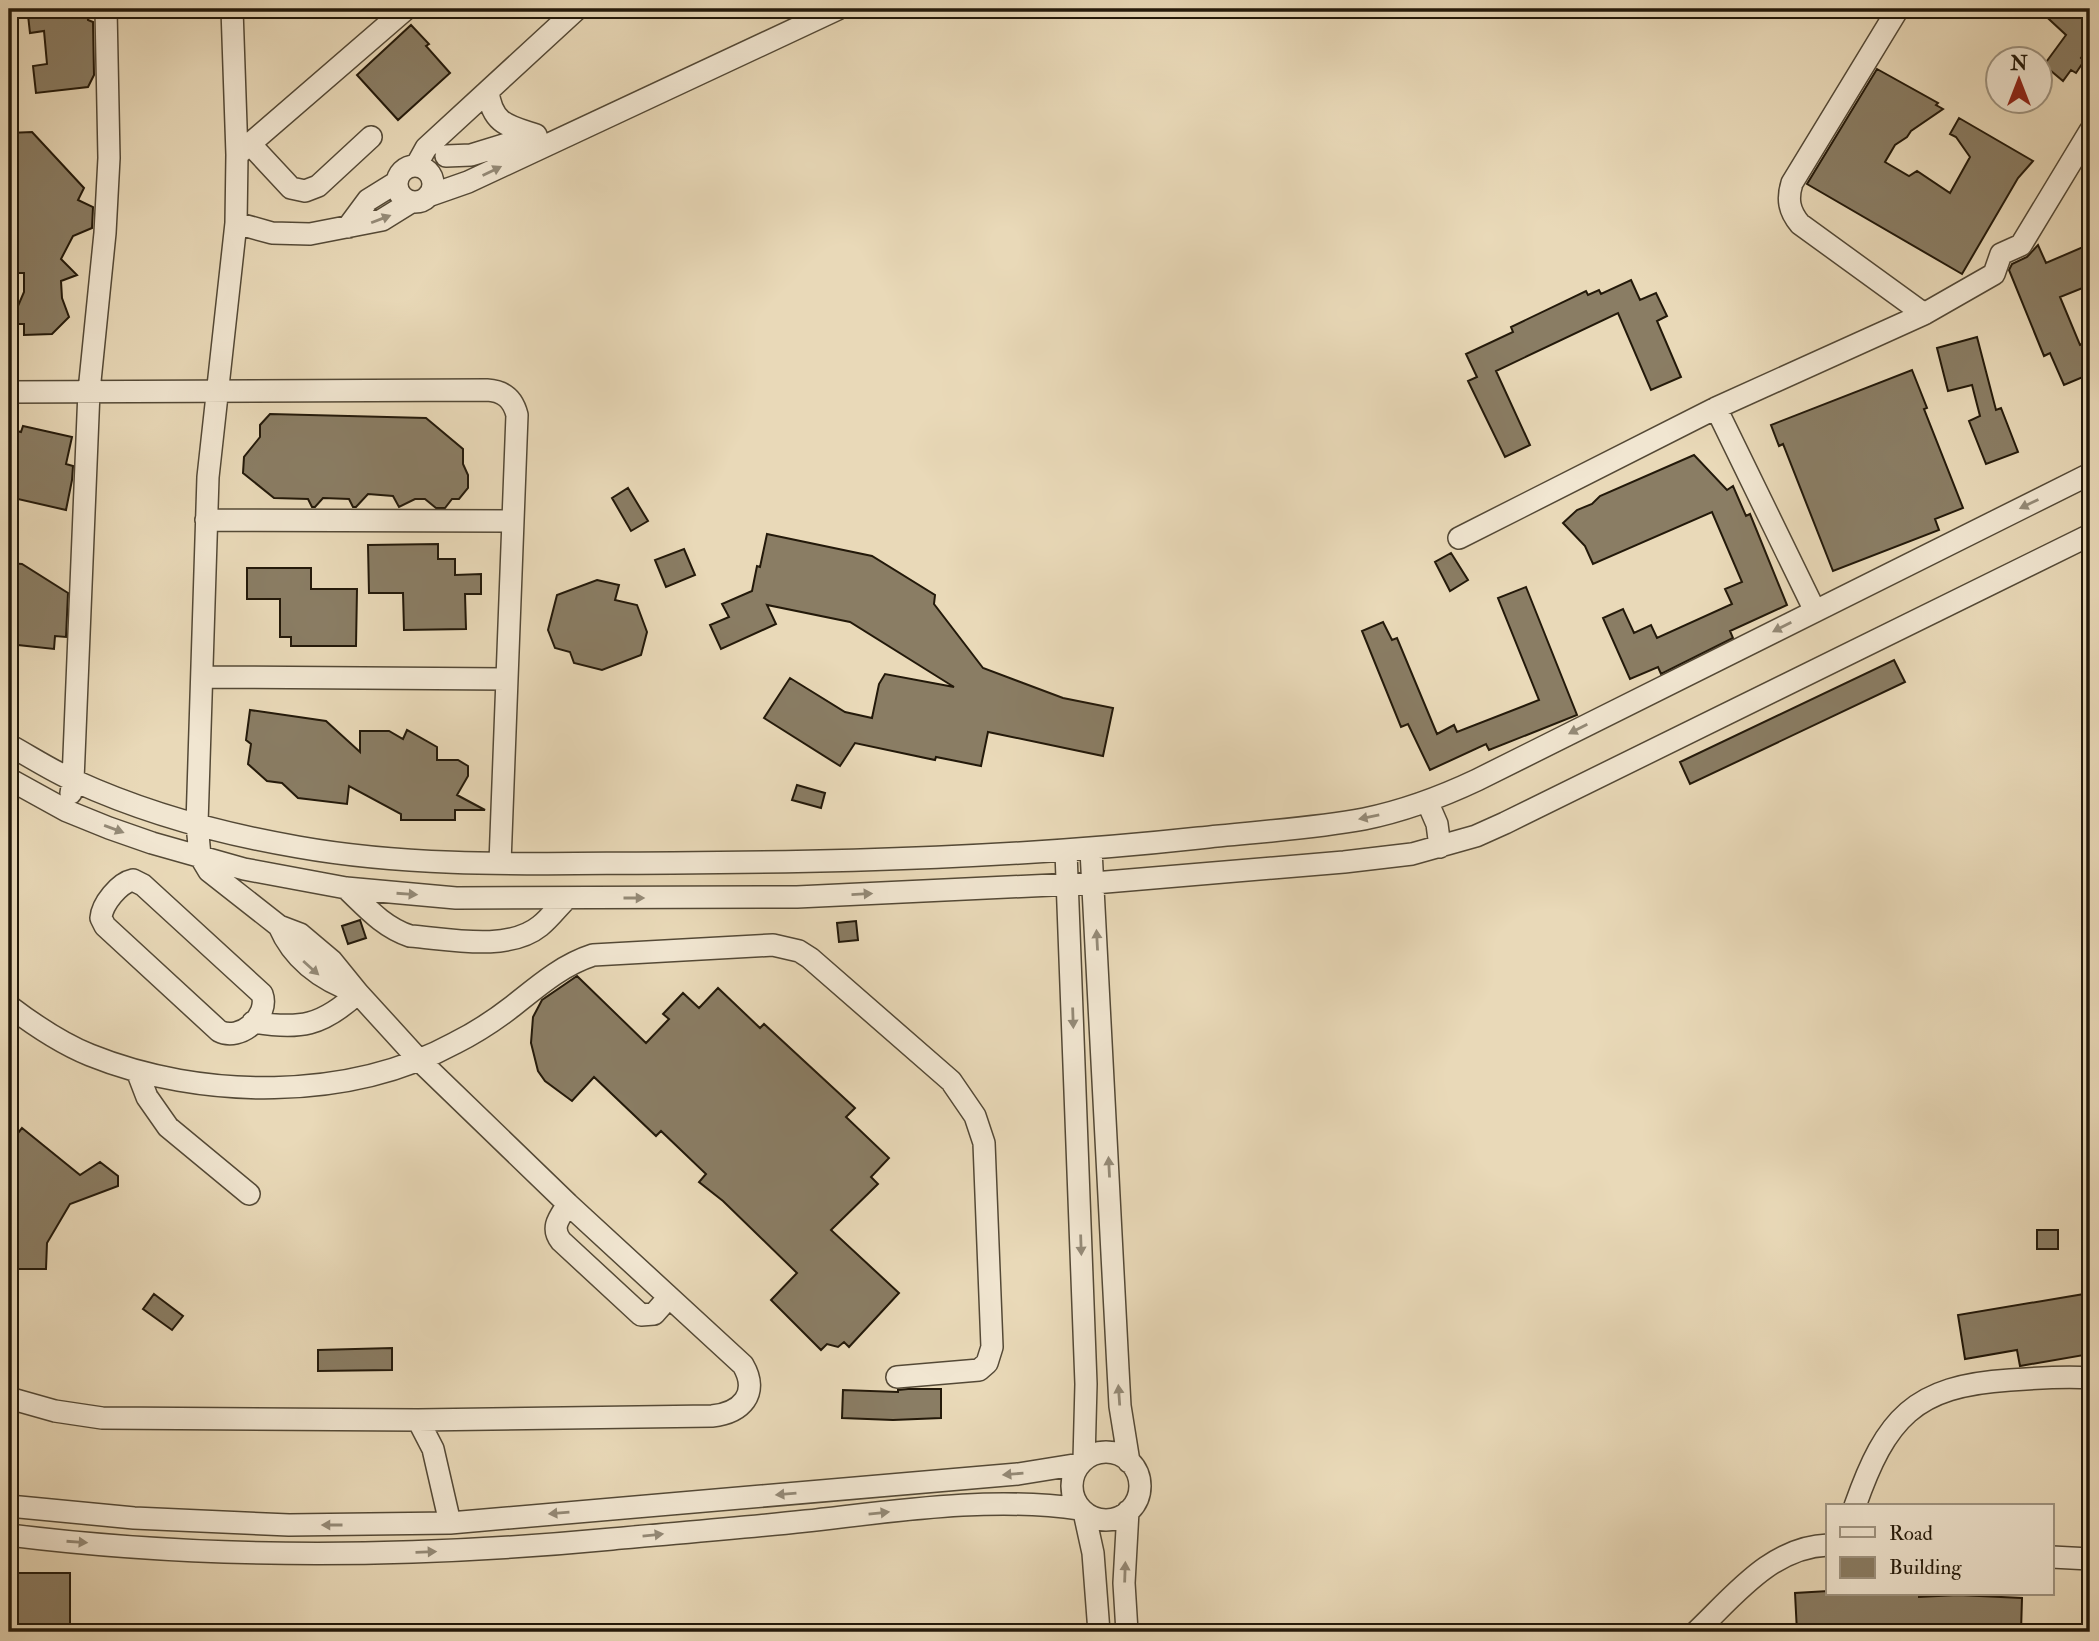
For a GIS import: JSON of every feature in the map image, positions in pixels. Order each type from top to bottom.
[{"type":"street","points":[[67,811],[73,780],[89,391],[99,307],[107,183],[109,84],[106,9]]},
{"type":"street","points":[[9,1398],[55,1411],[102,1418],[418,1420],[712,1416],[731,1413],[745,1401],[750,1382],[747,1373],[736,1359],[568,1204],[420,1061],[358,993],[340,968],[300,934],[279,926],[216,877],[200,856],[197,824],[211,433],[218,391],[244,149],[232,9]]},
{"type":"street","points":[[382,32],[383,9]]},
{"type":"street","points":[[244,149],[407,9]]},
{"type":"street","points":[[422,185],[426,148],[577,9]]},
{"type":"street","points":[[348,227],[368,200],[397,182],[403,171],[422,185],[468,182],[545,138],[838,9]]},
{"type":"street","points":[[1898,9],[1792,183],[1789,200],[1790,209],[1800,224],[1924,314]]},
{"type":"street","points":[[488,91],[490,105],[503,124],[545,138]]},
{"type":"street","points":[[236,223],[272,233],[310,234],[382,220],[422,185],[446,156],[458,136],[461,117]]},
{"type":"street","points":[[1459,538],[1716,408],[1924,314],[1994,274],[2001,254],[2021,245],[2082,160],[2090,131]]},
{"type":"street","points":[[244,149],[291,188],[305,191],[318,186],[371,137]]},
{"type":"street","points":[[446,156],[471,155],[545,138]]},
{"type":"street","points":[[9,392],[488,390],[504,394],[515,407],[517,415],[500,863]]},
{"type":"street","points":[[1716,408],[1815,611]]},
{"type":"street","points":[[9,745],[73,780],[197,824],[297,847],[398,860],[500,863],[789,862],[1066,852],[1332,824],[1427,801],[1477,780],[2090,474]]},
{"type":"street","points":[[206,520],[513,521]]},
{"type":"street","points":[[9,779],[67,811],[141,839],[257,872],[346,888],[456,898],[797,897],[1094,883],[1344,862],[1412,854],[1440,847],[1518,817],[2090,535]]},
{"type":"street","points":[[202,677],[507,679]]},
{"type":"street","points":[[1427,801],[1437,824],[1440,847]]},
{"type":"street","points":[[9,1535],[177,1550],[323,1554],[410,1553],[520,1548],[928,1508],[1002,1505],[1082,1511],[1095,1518],[1107,1520],[1128,1511],[1135,1503],[1139,1481],[1129,1462],[1120,1406],[1091,850]]},
{"type":"street","points":[[1066,852],[1086,1384],[1082,1462]]},
{"type":"street","points":[[133,880],[143,885],[261,994],[264,1007],[253,1021],[239,1033],[226,1034],[219,1031],[105,926],[101,913],[122,885],[133,880]]},
{"type":"street","points":[[346,888],[381,922],[400,932],[411,936],[484,941],[513,939],[527,934],[540,926],[567,898]]},
{"type":"street","points":[[9,1006],[45,1032],[89,1055],[137,1071],[209,1086],[283,1088],[356,1078],[420,1061],[484,1027],[565,966],[593,955],[773,945],[799,951],[951,1081],[975,1116],[984,1143],[992,1348],[990,1359],[979,1370],[897,1377]]},
{"type":"street","points":[[253,1021],[279,1026],[312,1024],[327,1018],[358,993]]},
{"type":"street","points":[[137,1071],[148,1097],[168,1127],[249,1194]]},
{"type":"street","points":[[568,1204],[555,1231],[570,1250],[641,1315],[654,1314],[669,1297]]},
{"type":"street","points":[[1856,1504],[1883,1441],[1899,1420],[1942,1391],[1966,1383],[2090,1378]]},
{"type":"street","points":[[418,1420],[433,1449],[450,1523]]},
{"type":"street","points":[[1099,1632],[1093,1553],[1082,1511],[1074,1498],[1074,1474],[1082,1462],[1092,1455],[1112,1453],[1129,1462]]},
{"type":"street","points":[[9,1506],[134,1518],[289,1525],[450,1523],[1018,1474],[1082,1462]]},
{"type":"street","points":[[1127,1632],[1124,1583],[1128,1511]]},
{"type":"street","points":[[1696,1632],[1770,1563],[1787,1553],[1806,1547],[1826,1545]]},
{"type":"street","points":[[2054,1557],[2090,1559]]},
{"type":"building","points":[[48,9],[87,9],[88,20],[93,22],[94,75],[88,87],[36,93],[33,66],[47,64],[44,31],[30,33],[28,15],[48,12]]},
{"type":"building","points":[[2038,9],[2090,9],[2090,46],[2081,58],[2084,61],[2076,73],[2071,70],[2063,81],[2054,73],[2054,51],[2066,35]]},
{"type":"building","points":[[411,25],[450,73],[398,120],[357,75]]},
{"type":"building","points":[[1877,69],[1938,103],[1936,105],[1943,109],[1895,145],[1885,162],[1909,176],[1917,171],[1950,193],[1970,157],[1956,137],[1950,134],[1959,118],[2033,161],[2018,178],[1962,274],[1807,184]]},
{"type":"building","points":[[32,132],[84,188],[78,200],[93,207],[92,228],[73,236],[61,259],[77,275],[61,281],[62,298],[69,317],[52,334],[24,335],[24,324],[9,324],[9,306],[18,306],[24,292],[24,273],[9,273],[9,133]]},
{"type":"building","points":[[2090,244],[2090,285],[2060,297],[2080,345],[2090,341],[2090,374],[2064,385],[2050,353],[2044,356],[2009,270],[2012,264],[2027,257],[2038,245],[2046,263]]},
{"type":"building","points":[[1631,280],[1640,300],[1656,293],[1667,316],[1657,321],[1681,377],[1651,390],[1618,313],[1496,371],[1530,445],[1505,457],[1468,381],[1477,377],[1466,354],[1513,332],[1511,327],[1586,291],[1588,295],[1599,290],[1601,294]]},
{"type":"building","points":[[1977,337],[1996,410],[2001,408],[2018,452],[1986,464],[1969,421],[1980,416],[1972,385],[1948,391],[1937,348]]},
{"type":"building","points":[[1912,370],[1927,408],[1924,409],[1963,508],[1935,519],[1939,530],[1833,571],[1783,444],[1779,446],[1771,425]]},
{"type":"building","points":[[270,414],[426,418],[463,449],[468,488],[459,499],[452,499],[445,508],[436,508],[425,499],[415,499],[399,507],[393,496],[368,494],[356,507],[353,507],[349,499],[323,498],[312,507],[308,499],[274,498],[243,473],[244,457],[260,437],[260,425]]},
{"type":"building","points":[[23,426],[72,437],[66,464],[73,466],[66,510],[9,497],[9,429],[21,432]]},
{"type":"building","points":[[1694,455],[1727,490],[1733,486],[1746,516],[1750,514],[1787,605],[1730,631],[1733,638],[1661,674],[1658,667],[1630,679],[1603,618],[1623,609],[1634,633],[1651,625],[1657,638],[1732,604],[1725,589],[1742,582],[1712,512],[1593,564],[1585,546],[1563,523],[1577,510],[1592,504],[1600,496]]},
{"type":"building","points":[[628,488],[648,521],[631,531],[612,498]]},
{"type":"building","points":[[767,534],[872,556],[935,595],[934,604],[983,668],[1063,698],[1113,708],[1103,756],[988,732],[981,766],[936,757],[935,760],[855,743],[840,766],[764,718],[790,678],[845,712],[872,718],[879,684],[885,674],[954,687],[850,622],[767,605],[776,624],[721,649],[710,625],[729,617],[722,604],[752,591]]},
{"type":"building","points":[[438,544],[438,559],[455,559],[455,575],[481,574],[481,594],[465,594],[466,629],[404,630],[403,593],[369,593],[368,545]]},
{"type":"building","points":[[684,549],[695,575],[666,587],[655,560]]},
{"type":"building","points":[[1451,553],[1468,580],[1450,591],[1435,562]]},
{"type":"building","points":[[9,563],[22,564],[68,593],[66,637],[55,636],[54,649],[9,644]]},
{"type":"building","points":[[247,568],[311,568],[311,589],[357,589],[356,646],[291,646],[291,637],[280,637],[280,599],[247,599]]},
{"type":"building","points":[[597,580],[619,585],[615,600],[637,605],[647,632],[641,655],[602,670],[574,663],[570,652],[555,648],[548,630],[557,595]]},
{"type":"building","points":[[1526,587],[1577,715],[1489,750],[1486,744],[1430,770],[1408,724],[1401,727],[1362,631],[1383,622],[1392,640],[1397,638],[1437,734],[1454,725],[1457,732],[1539,700],[1498,598]]},
{"type":"building","points":[[1894,660],[1905,682],[1690,784],[1680,762]]},
{"type":"building","points":[[250,710],[326,721],[360,752],[360,731],[389,731],[403,739],[407,730],[437,747],[437,760],[458,760],[468,766],[468,776],[457,795],[485,810],[455,810],[455,820],[401,820],[401,814],[349,786],[347,804],[298,798],[282,783],[267,781],[248,764],[251,744],[246,740]]},
{"type":"building","points":[[797,785],[825,793],[821,808],[792,800]]},
{"type":"building","points":[[360,920],[366,938],[348,944],[342,926]]},
{"type":"building","points":[[856,921],[858,940],[839,942],[837,923]]},
{"type":"building","points":[[577,976],[646,1043],[669,1019],[663,1014],[683,993],[699,1008],[718,988],[760,1028],[764,1024],[855,1108],[846,1117],[889,1158],[871,1177],[878,1184],[831,1230],[899,1293],[849,1347],[844,1342],[838,1347],[827,1344],[821,1350],[771,1300],[797,1273],[723,1201],[699,1182],[706,1174],[661,1131],[656,1136],[594,1077],[572,1101],[545,1081],[538,1071],[531,1043],[533,1017],[542,1000]]},
{"type":"building","points":[[22,1128],[80,1175],[100,1162],[118,1176],[118,1186],[70,1204],[47,1243],[46,1269],[9,1269],[9,1144]]},
{"type":"building","points":[[2037,1230],[2058,1230],[2058,1249],[2037,1249]]},
{"type":"building","points":[[2090,1293],[2090,1354],[2020,1366],[2017,1350],[1965,1359],[1958,1315]]},
{"type":"building","points":[[154,1294],[183,1316],[172,1330],[143,1309]]},
{"type":"building","points":[[392,1348],[392,1370],[318,1371],[318,1350]]},
{"type":"building","points":[[908,1389],[941,1389],[941,1418],[842,1418],[843,1390],[898,1392]]},
{"type":"building","points":[[9,1573],[70,1573],[70,1632],[9,1632]]},
{"type":"building","points":[[1826,1591],[1826,1596],[2022,1598],[2021,1632],[1960,1628],[1960,1632],[1797,1632],[1795,1593]]}]
